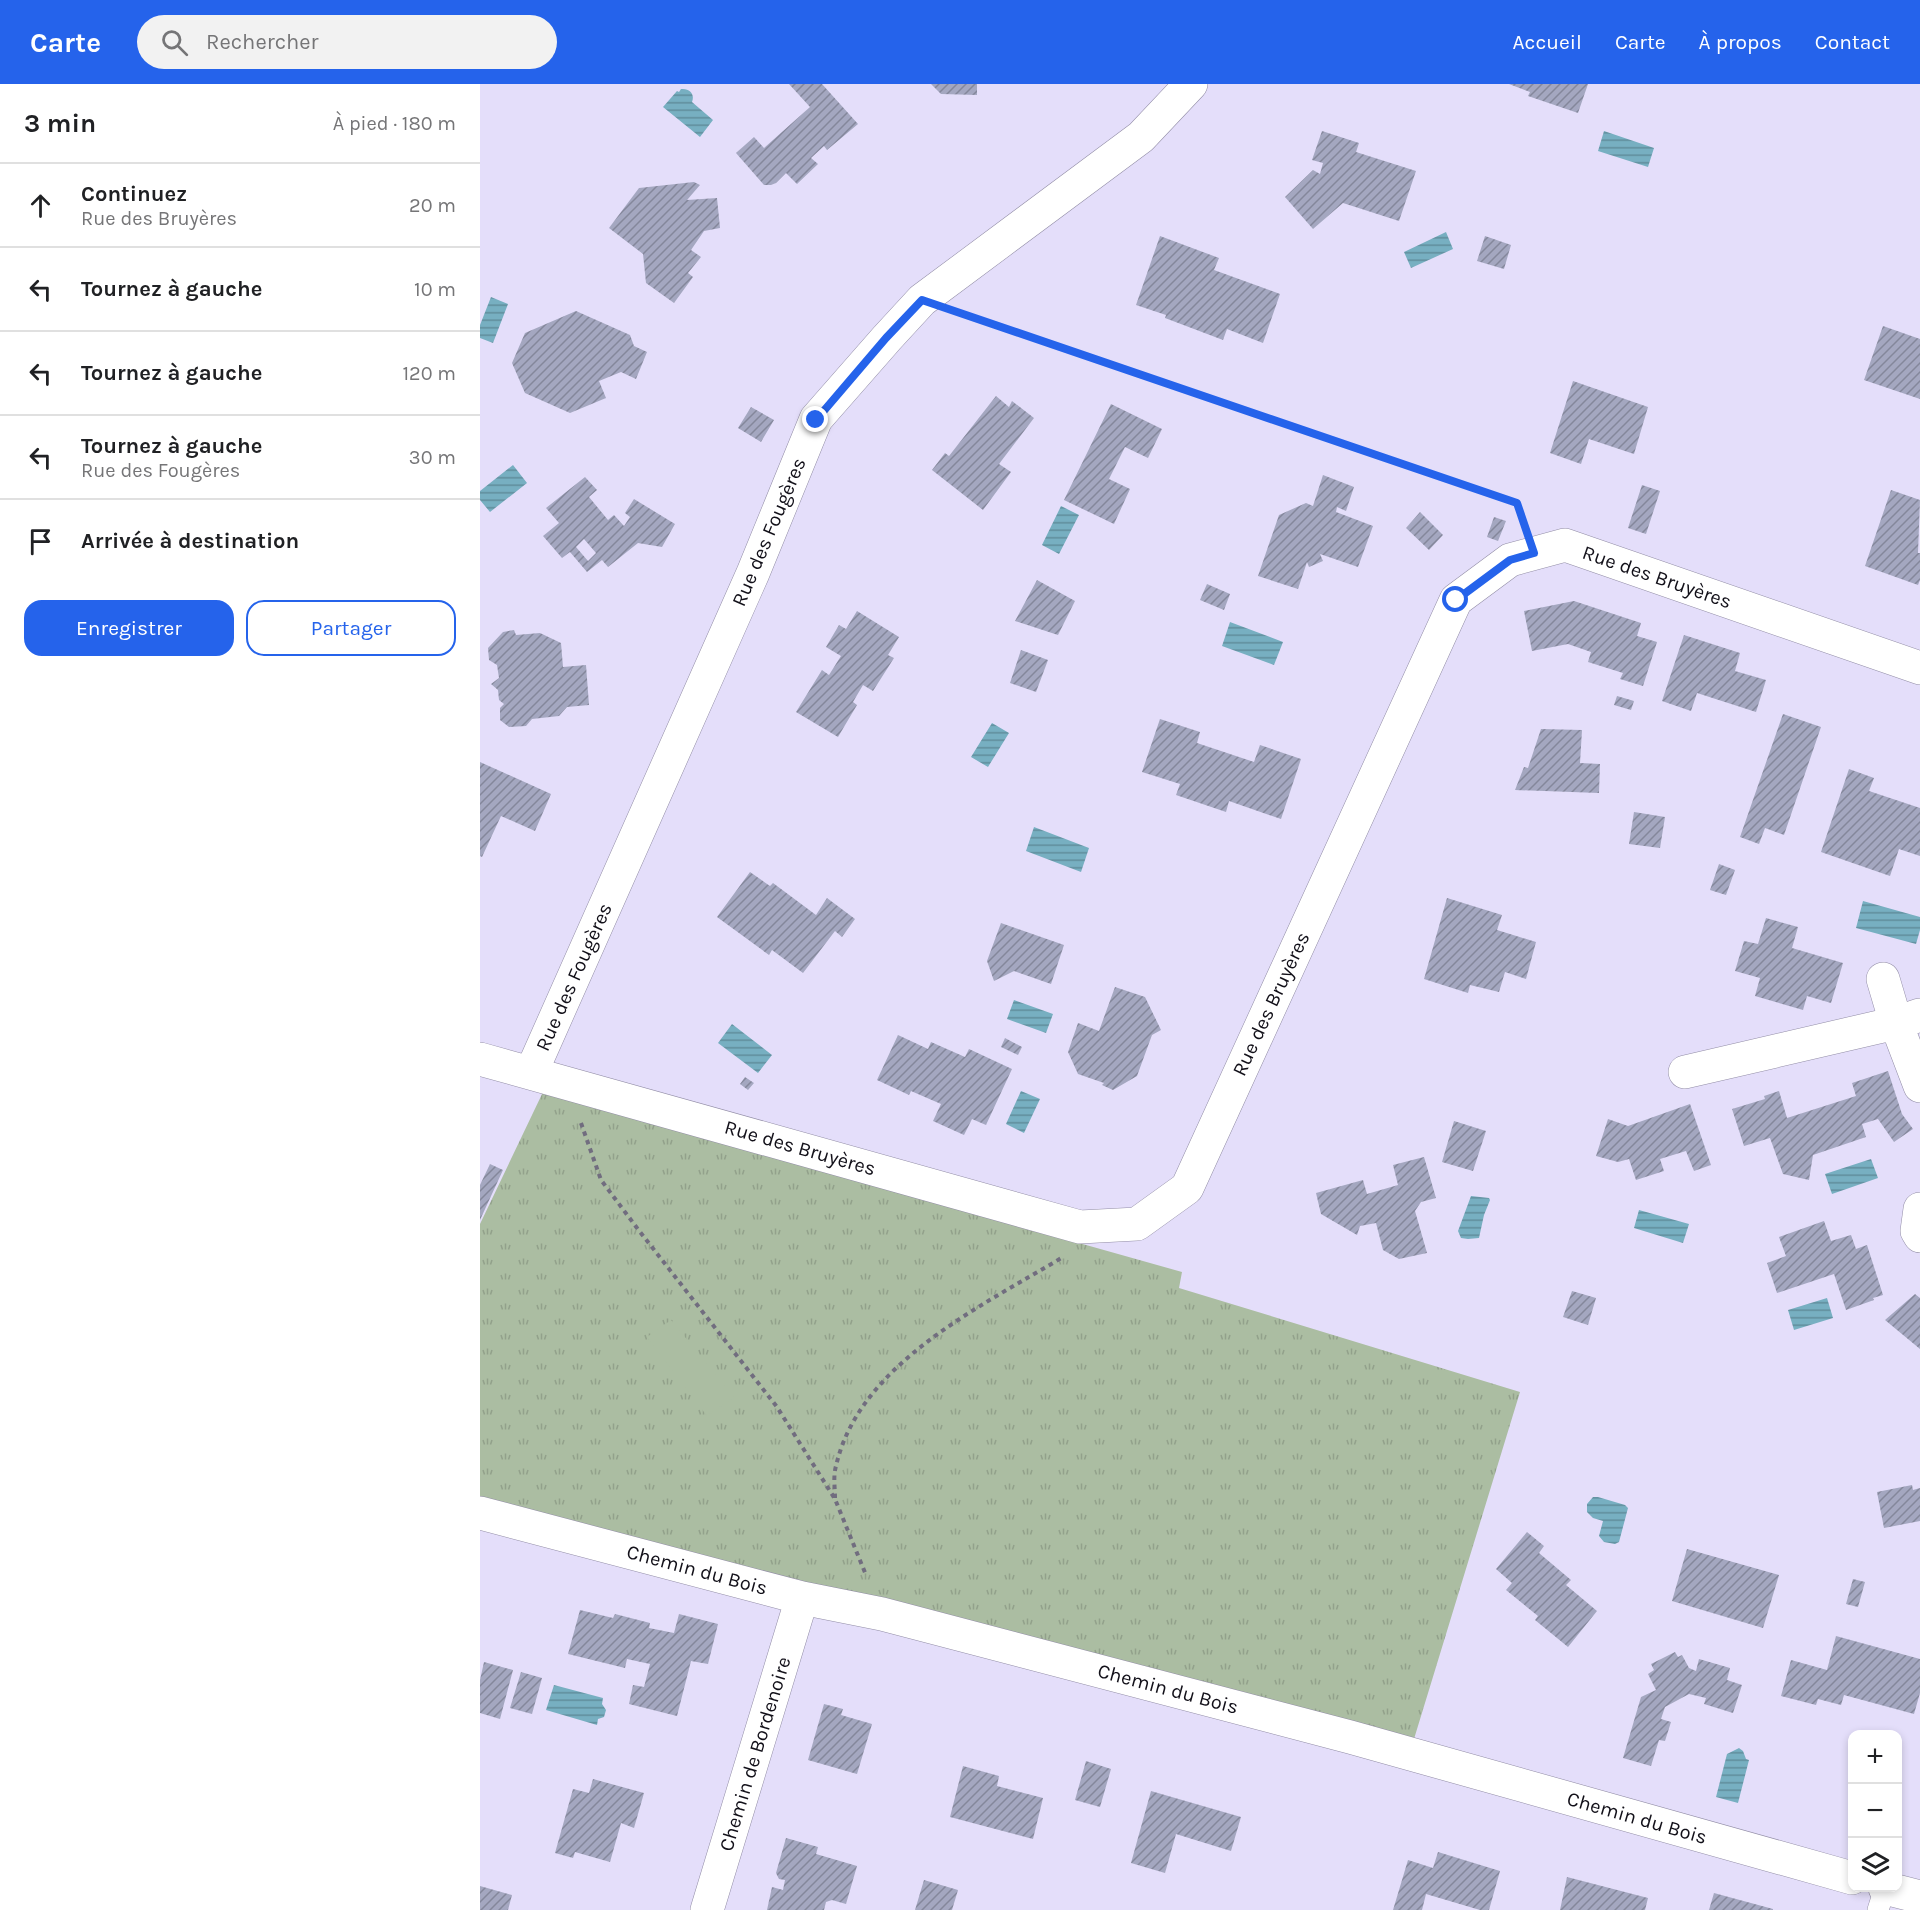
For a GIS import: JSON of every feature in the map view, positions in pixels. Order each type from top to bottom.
[{"type":"street","name":"Rue des Fougères","points":[[531,1073],[753,573],[816,420],[886,338],[922,300],[1141,137],[1191,84]]},
{"type":"street","name":"Rue des Bruyères","points":[[480,1059],[1080,1227],[1137,1224],[1187,1188],[1456,600],[1510,560],[1565,545],[1920,668]]},
{"type":"street","points":[[1883,979],[1908,1019],[1920,1086]]},
{"type":"street","points":[[1685,1072],[1908,1019]]},
{"type":"street","points":[[1920,1209],[1917,1231],[1920,1236]]},
{"type":"street","name":"Chemin du Bois","points":[[480,1513],[802,1598],[882,1614],[1350,1737],[1848,1877]]},
{"type":"street","name":"Chemin de Bordenoire","points":[[707,1910],[802,1598]]},
{"type":"street","points":[[1902,1892],[1920,1897]]},
{"type":"lane","points":[[1878,1910],[1883,1892]]},
{"type":"path","points":[[922,300],[1517,503],[1534,553]]},
{"type":"path","points":[[567,1083],[601,1180],[777,1407],[835,1499],[882,1614]]},
{"type":"path","points":[[835,1499],[835,1468],[841,1446],[856,1415],[876,1387],[906,1359],[940,1333],[1071,1252],[1080,1227]]},
{"type":"green space","points":[[543,1092],[1182,1272],[1179,1288],[1520,1392],[1414,1739],[480,1501],[480,1224]]},
{"type":"green space","points":[[671,1320],[734,1397],[707,1416],[647,1337]]},
{"type":"water","points":[[681,89],[691,92],[692,102],[713,120],[700,137],[663,107]]},
{"type":"water","points":[[1604,131],[1654,148],[1648,167],[1598,151]]},
{"type":"water","points":[[1446,232],[1453,249],[1411,268],[1404,252]]},
{"type":"water","points":[[491,297],[508,304],[493,343],[480,338],[480,325]]},
{"type":"water","points":[[513,465],[527,483],[490,512],[480,500],[480,491]]},
{"type":"water","points":[[1061,506],[1079,515],[1059,554],[1042,545]]},
{"type":"water","points":[[1230,622],[1283,642],[1274,665],[1222,646]]},
{"type":"water","points":[[992,723],[1009,733],[988,767],[971,757]]},
{"type":"water","points":[[1034,827],[1089,848],[1081,872],[1026,851]]},
{"type":"water","points":[[1863,901],[1920,917],[1920,930],[1916,944],[1856,928]]},
{"type":"water","points":[[1014,1000],[1053,1014],[1046,1033],[1007,1019]]},
{"type":"water","points":[[732,1024],[772,1055],[758,1073],[718,1043]]},
{"type":"water","points":[[1021,1091],[1040,1099],[1024,1133],[1006,1124]]},
{"type":"water","points":[[1871,1159],[1878,1178],[1832,1194],[1825,1174]]},
{"type":"water","points":[[1471,1196],[1490,1200],[1479,1238],[1461,1238],[1458,1231]]},
{"type":"water","points":[[1639,1210],[1689,1224],[1683,1243],[1634,1228]]},
{"type":"water","points":[[1827,1298],[1833,1318],[1794,1330],[1788,1310]]},
{"type":"water","points":[[1593,1497],[1625,1505],[1628,1508],[1619,1542],[1615,1544],[1604,1542],[1599,1536],[1603,1521],[1593,1518],[1587,1512],[1587,1504]]},
{"type":"water","points":[[554,1685],[603,1698],[602,1704],[606,1710],[604,1717],[598,1719],[597,1725],[546,1710]]},
{"type":"water","points":[[1739,1748],[1749,1760],[1738,1803],[1716,1797],[1727,1754]]},
{"type":"building","points":[[789,84],[822,84],[858,124],[827,150],[824,146],[811,158],[818,164],[797,184],[786,173],[776,183],[764,185],[736,153],[754,137],[764,148],[810,107]]},
{"type":"building","points":[[931,84],[977,84],[977,95],[941,94]]},
{"type":"building","points":[[1509,84],[1588,84],[1578,113],[1528,96],[1530,92]]},
{"type":"building","points":[[1322,131],[1359,143],[1356,152],[1416,171],[1399,221],[1343,203],[1313,229],[1285,197],[1313,170],[1320,174],[1323,163],[1312,160]]},
{"type":"building","points":[[694,182],[700,185],[687,200],[717,198],[720,228],[704,231],[691,250],[701,257],[688,273],[693,277],[674,303],[646,283],[643,254],[609,228],[639,188]]},
{"type":"building","points":[[1160,236],[1219,258],[1214,270],[1280,294],[1263,343],[1227,329],[1223,340],[1165,318],[1166,315],[1136,305]]},
{"type":"building","points":[[1485,236],[1511,245],[1504,269],[1477,261]]},
{"type":"building","points":[[576,311],[630,335],[634,346],[647,352],[636,379],[621,372],[599,381],[606,398],[570,413],[525,393],[512,363],[525,333]]},
{"type":"building","points":[[1883,326],[1920,339],[1920,399],[1864,380]]},
{"type":"building","points":[[1573,381],[1648,407],[1634,454],[1589,439],[1581,464],[1550,453]]},
{"type":"building","points":[[996,396],[1009,407],[1012,401],[1034,418],[999,464],[1011,472],[983,510],[932,470],[945,453],[949,456]]},
{"type":"building","points":[[1111,404],[1162,429],[1148,458],[1125,447],[1109,479],[1130,489],[1114,524],[1064,500]]},
{"type":"building","points":[[751,407],[774,420],[761,442],[738,428]]},
{"type":"building","points":[[1323,475],[1354,487],[1346,511],[1337,507],[1336,512],[1373,526],[1358,567],[1320,554],[1323,561],[1309,567],[1307,562],[1298,589],[1258,576],[1279,515],[1306,503],[1313,506]]},
{"type":"building","points":[[585,477],[597,490],[589,497],[608,520],[614,515],[624,526],[630,517],[625,513],[634,499],[675,524],[662,547],[638,543],[608,567],[602,560],[587,572],[570,552],[562,558],[543,536],[559,523],[546,508]],"holes":[[[584,539],[596,553],[588,561],[576,547]]]},
{"type":"building","points":[[1642,485],[1660,491],[1646,534],[1628,528]]},
{"type":"building","points":[[1891,490],[1920,500],[1918,553],[1920,553],[1920,580],[1918,585],[1865,566]]},
{"type":"building","points":[[1420,512],[1443,535],[1429,550],[1406,528]]},
{"type":"building","points":[[1494,517],[1506,521],[1498,541],[1487,537]]},
{"type":"building","points":[[1037,580],[1075,601],[1058,635],[1015,621]]},
{"type":"building","points":[[1207,584],[1230,594],[1224,610],[1200,600]]},
{"type":"building","points":[[1574,601],[1641,623],[1637,636],[1657,642],[1643,686],[1620,679],[1623,673],[1588,662],[1591,652],[1568,644],[1532,651],[1524,611]]},
{"type":"building","points":[[857,611],[899,637],[888,655],[894,658],[873,691],[863,685],[853,702],[857,705],[838,737],[796,712],[822,670],[829,675],[841,656],[826,647],[839,625],[846,629]]},
{"type":"building","points":[[514,630],[516,635],[540,633],[561,643],[563,667],[586,665],[589,705],[567,707],[559,716],[532,719],[526,726],[509,727],[500,720],[500,708],[504,704],[499,700],[498,690],[491,684],[499,678],[497,665],[489,660],[488,648],[503,632]]},
{"type":"building","points":[[1684,635],[1740,653],[1735,671],[1766,680],[1756,712],[1697,693],[1691,711],[1662,701]]},
{"type":"building","points":[[1021,650],[1048,660],[1036,692],[1010,683]]},
{"type":"building","points":[[1617,696],[1634,701],[1631,710],[1614,705]]},
{"type":"building","points":[[1783,714],[1821,727],[1784,835],[1765,828],[1759,844],[1740,837]]},
{"type":"building","points":[[1160,719],[1200,732],[1197,743],[1254,762],[1260,745],[1301,759],[1281,819],[1229,801],[1226,812],[1176,795],[1180,784],[1142,772]]},
{"type":"building","points":[[1541,729],[1582,730],[1580,763],[1600,764],[1599,793],[1515,790],[1524,767],[1528,768]]},
{"type":"building","points":[[480,762],[551,794],[535,831],[501,816],[482,857],[480,856]]},
{"type":"building","points":[[1849,769],[1874,778],[1869,791],[1920,808],[1920,856],[1899,849],[1890,876],[1821,852]]},
{"type":"building","points":[[1634,812],[1665,817],[1660,848],[1629,844]]},
{"type":"building","points":[[1719,864],[1735,870],[1726,895],[1710,890]]},
{"type":"building","points":[[750,872],[770,886],[773,883],[816,915],[827,898],[855,919],[842,937],[835,931],[803,973],[772,950],[769,955],[717,917]]},
{"type":"building","points":[[1447,898],[1502,915],[1497,930],[1536,942],[1526,979],[1505,972],[1499,992],[1470,985],[1468,993],[1424,979]]},
{"type":"building","points":[[1766,918],[1798,927],[1792,948],[1843,963],[1831,1003],[1807,996],[1803,1010],[1755,996],[1760,978],[1735,971],[1744,941],[1758,944]]},
{"type":"building","points":[[1001,923],[1064,945],[1051,984],[1014,971],[994,981],[987,961]]},
{"type":"building","points":[[1115,987],[1145,997],[1161,1030],[1152,1035],[1137,1076],[1113,1090],[1102,1085],[1104,1083],[1078,1074],[1068,1052],[1078,1023],[1099,1031]]},
{"type":"building","points":[[898,1035],[928,1049],[931,1042],[965,1057],[969,1049],[1012,1069],[986,1125],[972,1119],[964,1135],[933,1121],[941,1104],[911,1091],[909,1095],[877,1080]]},
{"type":"building","points":[[1005,1038],[1022,1047],[1018,1055],[1001,1047]]},
{"type":"building","points":[[1888,1071],[1902,1114],[1913,1129],[1894,1142],[1878,1119],[1862,1124],[1866,1137],[1813,1155],[1809,1180],[1783,1174],[1770,1138],[1744,1146],[1732,1109],[1765,1099],[1764,1096],[1779,1091],[1787,1118],[1856,1096],[1852,1083]]},
{"type":"building","points":[[745,1077],[754,1083],[748,1090],[740,1084]]},
{"type":"building","points":[[1690,1104],[1711,1165],[1694,1171],[1686,1151],[1660,1159],[1664,1171],[1636,1180],[1629,1159],[1618,1162],[1596,1156],[1608,1119],[1628,1126]]},
{"type":"building","points":[[1454,1121],[1486,1131],[1473,1171],[1442,1162]]},
{"type":"building","points":[[1424,1157],[1436,1198],[1421,1202],[1415,1211],[1427,1253],[1399,1259],[1383,1250],[1376,1223],[1360,1226],[1357,1235],[1321,1214],[1316,1193],[1363,1180],[1367,1194],[1398,1185],[1393,1165]]},
{"type":"building","points":[[490,1164],[503,1170],[480,1220],[480,1185]]},
{"type":"building","points":[[1824,1221],[1831,1241],[1851,1235],[1856,1249],[1867,1245],[1883,1295],[1846,1310],[1834,1274],[1777,1293],[1767,1263],[1786,1256],[1779,1237]]},
{"type":"building","points":[[1572,1291],[1596,1298],[1588,1325],[1563,1317]]},
{"type":"building","points":[[1915,1294],[1920,1298],[1920,1349],[1885,1320]]},
{"type":"building","points":[[1912,1485],[1913,1490],[1920,1488],[1920,1521],[1884,1528],[1877,1492]]},
{"type":"building","points":[[1527,1532],[1544,1546],[1539,1553],[1571,1580],[1566,1585],[1597,1611],[1568,1647],[1535,1620],[1538,1616],[1506,1590],[1512,1583],[1496,1569]]},
{"type":"building","points":[[1687,1549],[1779,1575],[1763,1628],[1672,1601]]},
{"type":"building","points":[[1853,1579],[1865,1582],[1858,1607],[1846,1604]]},
{"type":"building","points":[[580,1610],[613,1618],[615,1614],[650,1623],[649,1628],[674,1633],[679,1614],[718,1624],[708,1664],[691,1661],[677,1716],[629,1704],[633,1685],[644,1687],[650,1664],[627,1659],[625,1668],[568,1654]]},
{"type":"building","points":[[1836,1636],[1920,1659],[1920,1693],[1914,1714],[1844,1695],[1841,1705],[1818,1699],[1816,1705],[1781,1696],[1791,1660],[1827,1670]]},
{"type":"building","points":[[1675,1652],[1678,1657],[1682,1655],[1689,1668],[1696,1671],[1699,1659],[1730,1668],[1727,1680],[1742,1685],[1733,1713],[1704,1704],[1706,1698],[1689,1694],[1665,1707],[1661,1719],[1671,1722],[1665,1741],[1659,1740],[1651,1766],[1623,1758],[1641,1697],[1656,1690],[1648,1674],[1654,1670],[1651,1664]]},
{"type":"building","points":[[484,1662],[513,1670],[500,1719],[480,1713],[480,1680]]},
{"type":"building","points":[[521,1672],[542,1678],[532,1714],[510,1708]]},
{"type":"building","points":[[824,1704],[843,1709],[841,1715],[872,1724],[857,1774],[808,1760]]},
{"type":"building","points":[[1086,1761],[1111,1769],[1100,1807],[1075,1800]]},
{"type":"building","points":[[963,1766],[999,1776],[997,1786],[1043,1798],[1033,1839],[950,1817]]},
{"type":"building","points":[[593,1779],[644,1793],[634,1828],[621,1823],[610,1862],[575,1852],[573,1858],[555,1853],[573,1789],[589,1793]]},
{"type":"building","points":[[1151,1791],[1241,1817],[1231,1851],[1176,1834],[1165,1873],[1131,1863]]},
{"type":"building","points":[[786,1838],[818,1847],[816,1854],[857,1866],[846,1904],[832,1900],[826,1902],[824,1910],[767,1910],[772,1887],[783,1890],[785,1880],[779,1879],[776,1873]]},
{"type":"building","points":[[1438,1852],[1500,1871],[1489,1910],[1480,1910],[1426,1894],[1422,1910],[1393,1910],[1408,1860],[1433,1868]]},
{"type":"building","points":[[1567,1877],[1648,1898],[1645,1910],[1560,1910]]},
{"type":"building","points":[[924,1880],[958,1890],[952,1910],[915,1910]]},
{"type":"building","points":[[480,1886],[512,1895],[508,1910],[480,1910]]},
{"type":"building","points":[[1714,1893],[1773,1909],[1773,1910],[1709,1910]]},
{"type":"route","points":[[816,420],[886,338],[922,300],[1517,503],[1534,553],[1510,560],[1456,600]]}]
